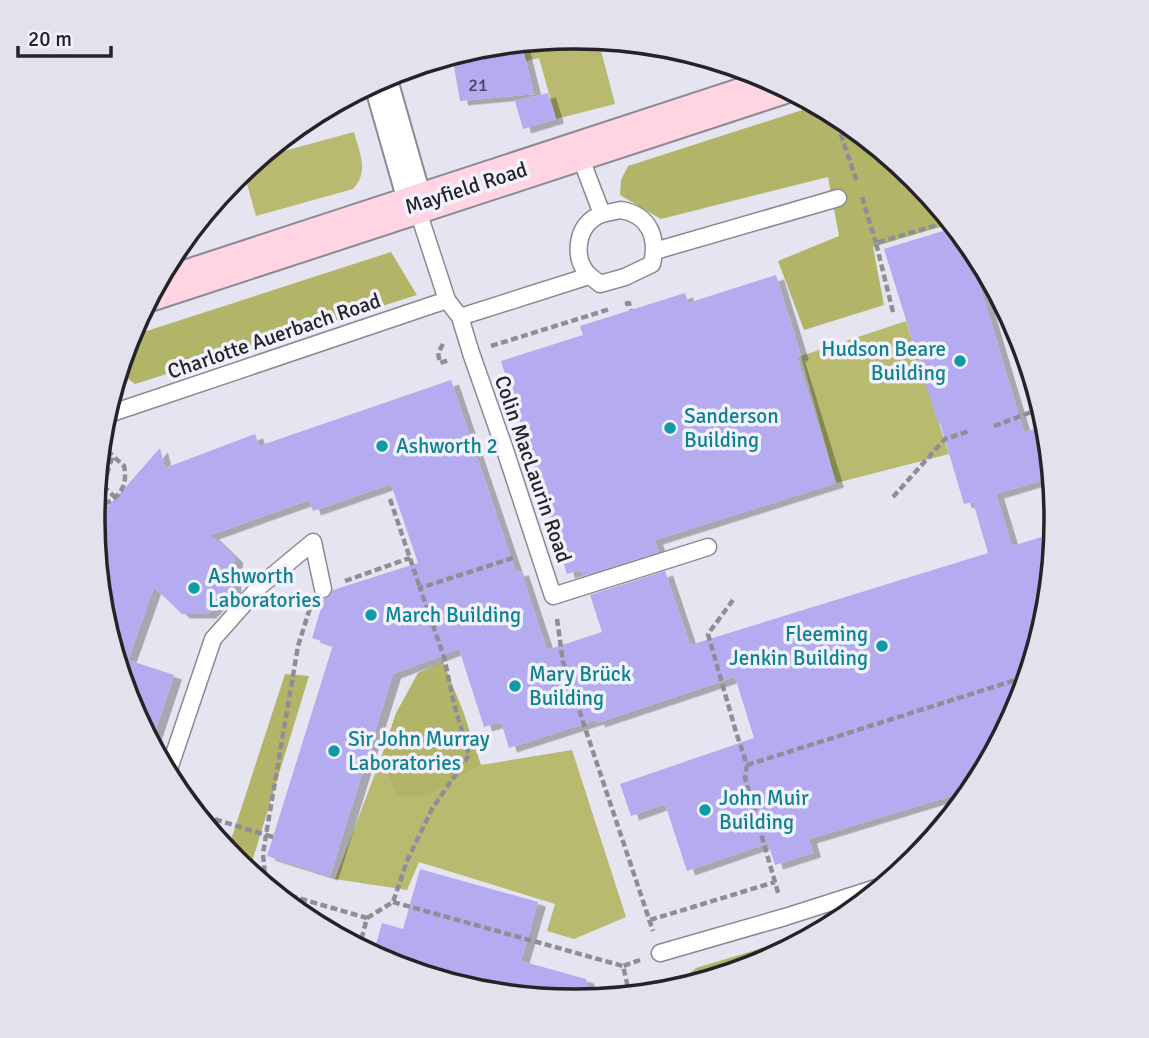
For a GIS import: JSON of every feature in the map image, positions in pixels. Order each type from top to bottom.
[{"type":"street","points":[[383,90],[416,205]]},
{"type":"street","name":"Mayfield Road","points":[[166,287],[765,90]]},
{"type":"lane","points":[[578,151],[602,214]]},
{"type":"lane","points":[[655,251],[838,198]]},
{"type":"lane","name":"Colin MacLaurin Road","points":[[416,205],[447,300],[460,317],[553,596],[708,547]]},
{"type":"lane","points":[[621,210],[639,217],[647,224],[653,235],[655,251],[652,264],[625,277],[600,284],[589,276],[579,257],[578,246],[588,223],[602,214],[621,210]]},
{"type":"lane","points":[[460,317],[589,276]]},
{"type":"lane","name":"Charlotte Auerbach Road","points":[[118,411],[447,300]]},
{"type":"lane","points":[[172,761],[213,639],[260,586],[313,542],[323,589]]},
{"type":"lane","points":[[660,953],[859,893]]},
{"type":"path","points":[[839,130],[876,243],[893,312]]},
{"type":"path","points":[[876,243],[940,224]]},
{"type":"path","points":[[471,353],[629,303],[631,310]]},
{"type":"path","points":[[438,354],[440,363]]},
{"type":"path","points":[[994,426],[1031,412]]},
{"type":"path","points":[[893,497],[945,439],[969,431]]},
{"type":"path","points":[[105,504],[116,498],[124,485],[124,466],[110,452]]},
{"type":"path","points":[[108,472],[113,455]]},
{"type":"path","points":[[106,489],[116,498]]},
{"type":"path","points":[[362,938],[367,918],[393,902],[407,861],[432,809],[469,755],[444,657],[390,499]]},
{"type":"path","points":[[420,588],[515,557]]},
{"type":"path","points":[[265,872],[263,855],[298,646],[310,607],[323,589],[410,558]]},
{"type":"path","points":[[553,596],[563,662],[643,903]]},
{"type":"path","points":[[733,600],[708,634],[747,765],[745,778],[785,917]]},
{"type":"path","points":[[747,765],[1016,680]]},
{"type":"path","points":[[213,818],[272,837]]},
{"type":"path","points":[[650,920],[775,882]]},
{"type":"path","points":[[295,897],[367,918]]},
{"type":"path","points":[[393,902],[623,966]]},
{"type":"green space","points":[[601,50],[615,104],[556,119],[539,58],[526,61],[524,52]]},
{"type":"green space","points":[[805,109],[861,146],[907,187],[942,226],[873,247],[884,305],[804,330],[778,261],[839,236],[828,177],[661,219],[620,195],[621,180],[628,166]]},
{"type":"green space","points":[[354,132],[360,154],[361,175],[353,189],[256,216],[247,183],[282,152]]},
{"type":"green space","points":[[391,252],[417,295],[135,384],[126,377],[143,332]]},
{"type":"green space","points":[[906,321],[949,454],[836,483],[801,356]]},
{"type":"green space","points":[[443,662],[481,765],[430,796],[396,796],[381,758],[396,713],[418,673]]},
{"type":"green space","points":[[285,674],[309,676],[252,860],[231,840]]},
{"type":"green space","points":[[572,750],[626,917],[574,939],[547,931],[555,904],[419,862],[407,890],[335,879],[381,758],[396,796],[430,796],[481,765]]},
{"type":"green space","points":[[775,944],[726,964],[699,972],[696,968]]},
{"type":"building","points":[[523,52],[534,94],[460,101],[454,65]]},
{"type":"building","points":[[548,93],[556,119],[523,129],[515,101]]},
{"type":"building","points":[[945,230],[947,233],[977,277],[1024,432],[1035,429],[1040,458],[1042,480],[996,494],[1012,546],[1043,536],[1040,580],[1028,641],[1009,699],[982,754],[954,795],[809,839],[813,853],[775,865],[768,843],[687,871],[665,804],[631,816],[620,784],[754,738],[735,677],[597,723],[596,720],[509,748],[501,722],[484,727],[459,649],[393,674],[330,876],[267,856],[333,645],[312,638],[324,599],[330,596],[333,590],[418,563],[391,484],[313,511],[309,500],[211,535],[235,558],[233,589],[208,614],[182,614],[154,587],[128,660],[174,675],[155,731],[129,670],[114,611],[106,550],[105,508],[160,448],[165,468],[255,434],[259,446],[451,380],[516,572],[521,571],[547,650],[602,632],[590,595],[665,571],[690,645],[988,553],[973,502],[964,504],[884,249]]},
{"type":"building","name":"Sanderson Building","points":[[776,275],[801,356],[797,357],[836,483],[655,540],[659,552],[583,576],[581,570],[567,574],[501,361],[583,335],[580,326],[685,293],[688,303]]},
{"type":"building","points":[[420,869],[538,902],[521,961],[586,979],[589,989],[544,988],[483,980],[423,964],[376,945],[382,923],[403,929]]},
{"type":"place","name":"Hudson Beare Building","points":[[960,361]]},
{"type":"place","name":"Sanderson Building","points":[[670,428]]},
{"type":"place","name":"Ashworth 2","points":[[382,446]]},
{"type":"place","name":"Ashworth Laboratories","points":[[194,588]]},
{"type":"place","name":"March Building","points":[[371,615]]},
{"type":"place","name":"Fleeming Jenkin Building","points":[[882,646]]},
{"type":"place","name":"Mary Brück Building","points":[[515,686]]},
{"type":"place","name":"Sir John Murray Laboratories","points":[[334,751]]},
{"type":"place","name":"John Muir Building","points":[[705,810]]}]
